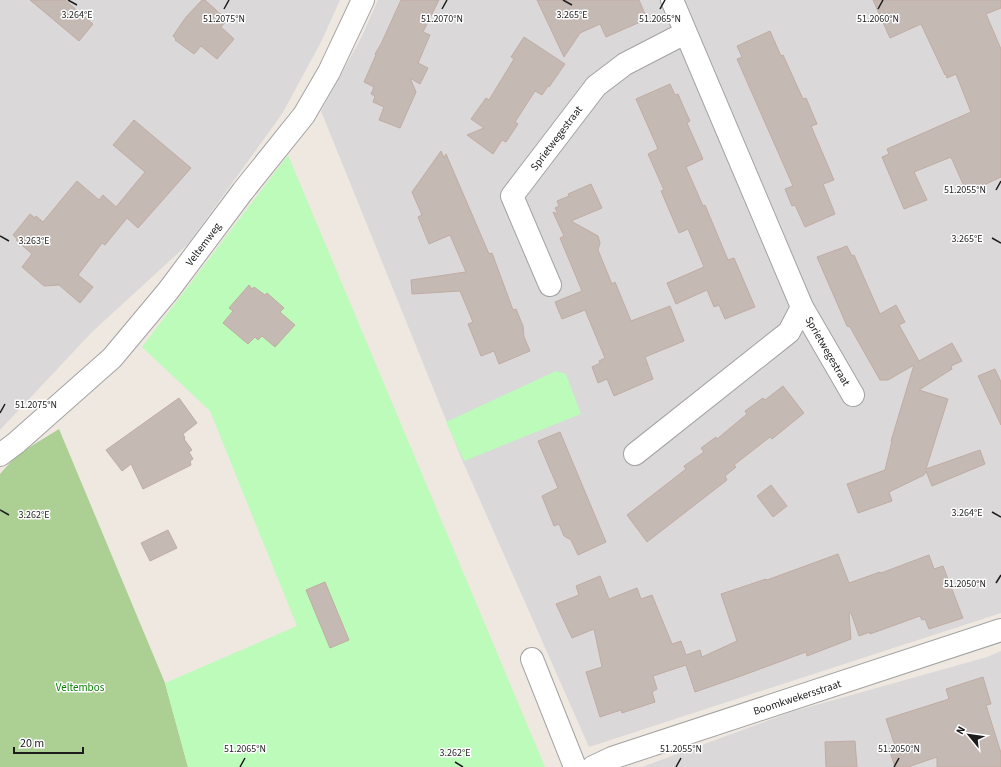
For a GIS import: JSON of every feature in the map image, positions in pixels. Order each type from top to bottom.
[{"type":"street","name":"Veltemweg","points":[[0,455],[16,443],[112,358],[168,291],[243,191],[304,115],[329,72],[362,0]]},
{"type":"street","name":"Sprietwegestraat","points":[[672,0],[802,307],[853,395]]},
{"type":"street","name":"Sprietwegestraat","points":[[550,285],[512,196],[596,86],[625,64],[686,33]]},
{"type":"street","name":"Sprietwegestraat","points":[[635,454],[789,332],[802,307]]},
{"type":"street","name":"Boomkwekersstraat","points":[[593,767],[612,758],[1001,630]]},
{"type":"street","points":[[532,659],[575,767]]},
{"type":"shaded area","points":[[0,0],[340,0],[321,42],[282,114],[188,244],[92,332],[0,430]]},
{"type":"shaded area","points":[[378,0],[1001,0],[1001,613],[589,747],[463,462],[321,111],[361,38]]},
{"type":"shaded area","points":[[1001,651],[1001,767],[642,767],[791,712],[987,657]]},
{"type":"green space","points":[[288,155],[545,767],[188,767],[165,683],[297,626],[210,411],[142,347]]},
{"type":"green space","points":[[556,371],[566,374],[581,414],[464,461],[446,422]]},
{"type":"green space","name":"Veltembos","points":[[59,429],[165,683],[188,767],[0,767],[0,474],[17,455]]},
{"type":"building","points":[[30,0],[65,0],[93,24],[79,41]]},
{"type":"building","points":[[202,0],[205,0],[227,20],[221,27],[234,39],[217,59],[201,46],[194,54],[175,40],[176,39],[173,36],[186,17]]},
{"type":"building","points":[[401,0],[439,0],[423,32],[430,35],[418,63],[428,68],[420,84],[410,78],[416,92],[400,128],[379,120],[384,107],[373,102],[375,96],[371,94],[374,87],[364,82],[376,55],[375,54]]},
{"type":"building","points":[[537,0],[639,0],[647,19],[606,37],[600,24],[580,33],[564,57]]},
{"type":"building","points":[[873,0],[1001,0],[1001,8],[986,14],[1001,49],[1001,177],[967,193],[951,157],[914,172],[927,200],[904,209],[882,157],[889,154],[887,149],[971,112],[956,74],[947,78],[921,24],[890,38]]},
{"type":"building","points":[[770,31],[781,56],[783,55],[803,99],[806,98],[817,124],[811,126],[834,180],[823,184],[835,214],[805,227],[795,205],[792,206],[785,189],[793,186],[737,59],[742,57],[737,46]]},
{"type":"building","points":[[524,37],[565,64],[542,95],[535,91],[515,122],[518,124],[506,142],[502,140],[493,154],[467,135],[484,128],[471,119],[486,98],[489,100],[514,59],[511,57]]},
{"type":"building","points":[[670,84],[675,95],[678,94],[690,121],[687,123],[703,159],[686,167],[703,206],[705,205],[728,260],[734,258],[755,307],[725,319],[719,305],[714,307],[707,290],[676,304],[667,283],[704,267],[688,229],[679,233],[661,191],[664,190],[648,154],[658,149],[636,99]]},
{"type":"building","points":[[134,120],[191,168],[138,228],[127,218],[105,245],[102,243],[78,275],[93,287],[80,303],[59,285],[44,286],[22,267],[32,254],[16,240],[17,239],[13,235],[30,214],[35,218],[36,216],[43,222],[77,181],[99,200],[103,195],[116,207],[145,172],[113,145]]},
{"type":"building","points":[[441,151],[444,158],[446,154],[489,254],[492,253],[513,310],[516,309],[523,326],[524,337],[530,351],[499,364],[494,351],[481,356],[468,324],[473,322],[460,291],[412,294],[411,280],[466,272],[450,235],[429,244],[418,217],[422,215],[412,192]]},
{"type":"building","points":[[591,184],[602,208],[571,221],[598,236],[600,243],[598,250],[612,284],[615,282],[631,321],[670,306],[684,341],[645,357],[653,379],[614,396],[607,379],[598,383],[592,367],[600,363],[599,361],[605,358],[585,310],[562,319],[555,302],[582,291],[560,238],[564,236],[553,212],[558,214],[555,208],[559,206],[557,201],[569,196],[568,194]]},
{"type":"building","points":[[847,246],[852,256],[854,255],[880,314],[896,305],[905,322],[899,325],[919,361],[952,343],[962,361],[951,366],[952,369],[919,390],[948,399],[926,469],[980,450],[985,464],[932,486],[926,471],[924,475],[889,492],[892,501],[858,513],[847,484],[885,470],[891,441],[914,365],[888,380],[880,380],[850,327],[847,326],[817,257]]},
{"type":"building","points":[[249,285],[252,289],[254,287],[265,295],[267,293],[284,308],[280,312],[295,325],[275,347],[262,336],[258,340],[255,337],[248,344],[223,323],[233,311],[229,308]]},
{"type":"building","points":[[995,369],[1001,382],[1001,425],[978,376]]},
{"type":"building","points":[[783,386],[804,413],[772,439],[770,437],[734,465],[736,467],[725,476],[727,480],[647,542],[627,515],[686,469],[684,466],[704,452],[701,448],[716,437],[717,439],[747,414],[745,411],[763,398],[765,400]]},
{"type":"building","points":[[179,398],[197,423],[183,434],[184,439],[192,450],[189,452],[193,459],[190,461],[191,465],[143,489],[131,464],[122,471],[106,450]]},
{"type":"building","points":[[560,432],[606,542],[578,555],[571,540],[564,536],[559,524],[554,526],[542,496],[558,488],[538,441]]},
{"type":"building","points":[[771,485],[787,506],[773,517],[757,496]]},
{"type":"building","points":[[168,530],[177,548],[150,561],[141,543]]},
{"type":"building","points":[[838,554],[849,583],[929,555],[934,569],[943,566],[963,618],[929,629],[925,619],[922,620],[920,616],[870,634],[870,632],[859,636],[851,613],[849,613],[851,639],[807,656],[806,652],[695,692],[686,665],[653,676],[657,689],[652,692],[655,702],[622,713],[621,710],[600,717],[586,672],[602,667],[594,629],[572,638],[556,604],[579,595],[576,586],[600,576],[609,599],[637,588],[641,599],[652,595],[672,644],[681,641],[686,655],[700,650],[702,657],[737,641],[721,594],[766,579],[767,580]]},
{"type":"building","points":[[325,582],[349,640],[330,648],[306,590]]},
{"type":"building","points":[[983,677],[991,704],[986,705],[1001,753],[1001,767],[937,767],[937,757],[908,767],[895,767],[889,749],[895,746],[886,719],[949,699],[946,689]]},
{"type":"building","points":[[855,741],[857,767],[826,767],[825,742]]}]
